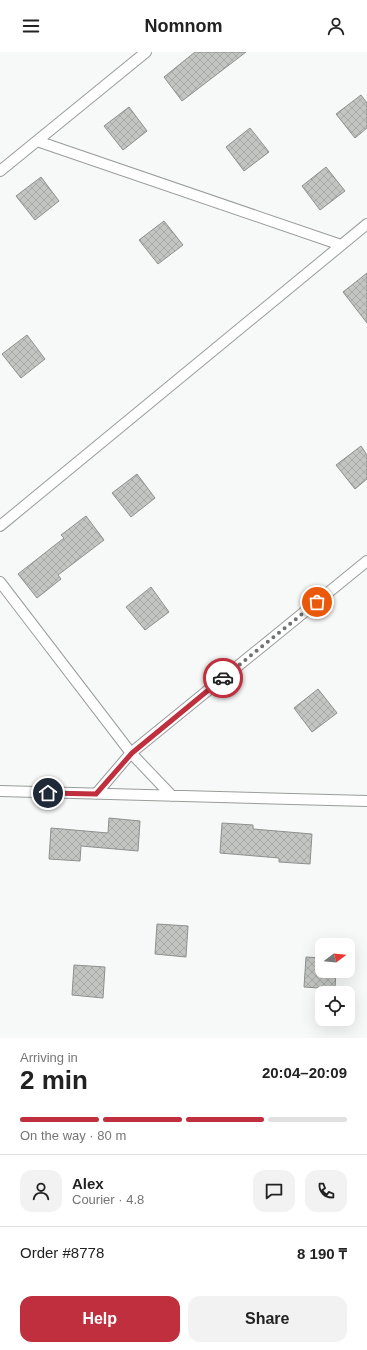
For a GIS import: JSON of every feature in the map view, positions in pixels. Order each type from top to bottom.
[{"type":"lane","points":[[0,171],[146,52]]},
{"type":"lane","points":[[37,141],[341,245]]},
{"type":"lane","points":[[0,526],[367,224]]},
{"type":"lane","points":[[96,794],[132,753],[367,561]]},
{"type":"lane","points":[[0,582],[132,753],[172,796]]},
{"type":"lane","points":[[0,791],[367,801]]},
{"type":"building","points":[[195,52],[246,52],[182,101],[164,77]]},
{"type":"building","points":[[361,95],[367,103],[367,128],[355,138],[336,114]]},
{"type":"building","points":[[129,107],[147,131],[123,150],[104,126]]},
{"type":"building","points":[[250,128],[269,152],[244,171],[226,147]]},
{"type":"building","points":[[326,167],[345,191],[320,210],[302,186]]},
{"type":"building","points":[[41,177],[59,201],[35,220],[16,196]]},
{"type":"building","points":[[164,221],[183,245],[158,264],[139,240]]},
{"type":"building","points":[[367,273],[367,323],[343,292]]},
{"type":"building","points":[[27,335],[45,359],[21,378],[2,354]]},
{"type":"building","points":[[361,446],[367,455],[367,479],[355,489],[336,465]]},
{"type":"building","points":[[137,474],[155,498],[131,517],[112,493]]},
{"type":"building","points":[[86,516],[104,540],[58,575],[61,579],[37,598],[18,574],[64,538],[61,535]]},
{"type":"building","points":[[151,587],[169,612],[145,630],[126,607]]},
{"type":"building","points":[[318,689],[337,713],[312,732],[294,708]]},
{"type":"building","points":[[109,818],[140,821],[138,851],[81,846],[80,861],[49,859],[51,828],[108,833]]},
{"type":"building","points":[[222,823],[253,825],[253,829],[312,834],[310,864],[279,862],[279,858],[220,853]]},
{"type":"building","points":[[157,924],[188,926],[186,957],[155,954]]},
{"type":"building","points":[[306,957],[315,958],[315,978],[336,978],[335,986],[304,987]]},
{"type":"building","points":[[74,965],[105,967],[103,998],[72,995]]},
{"type":"way so far","points":[[223,678],[317,602]]},
{"type":"route","points":[[48,793],[96,794],[132,753],[223,678]]}]
